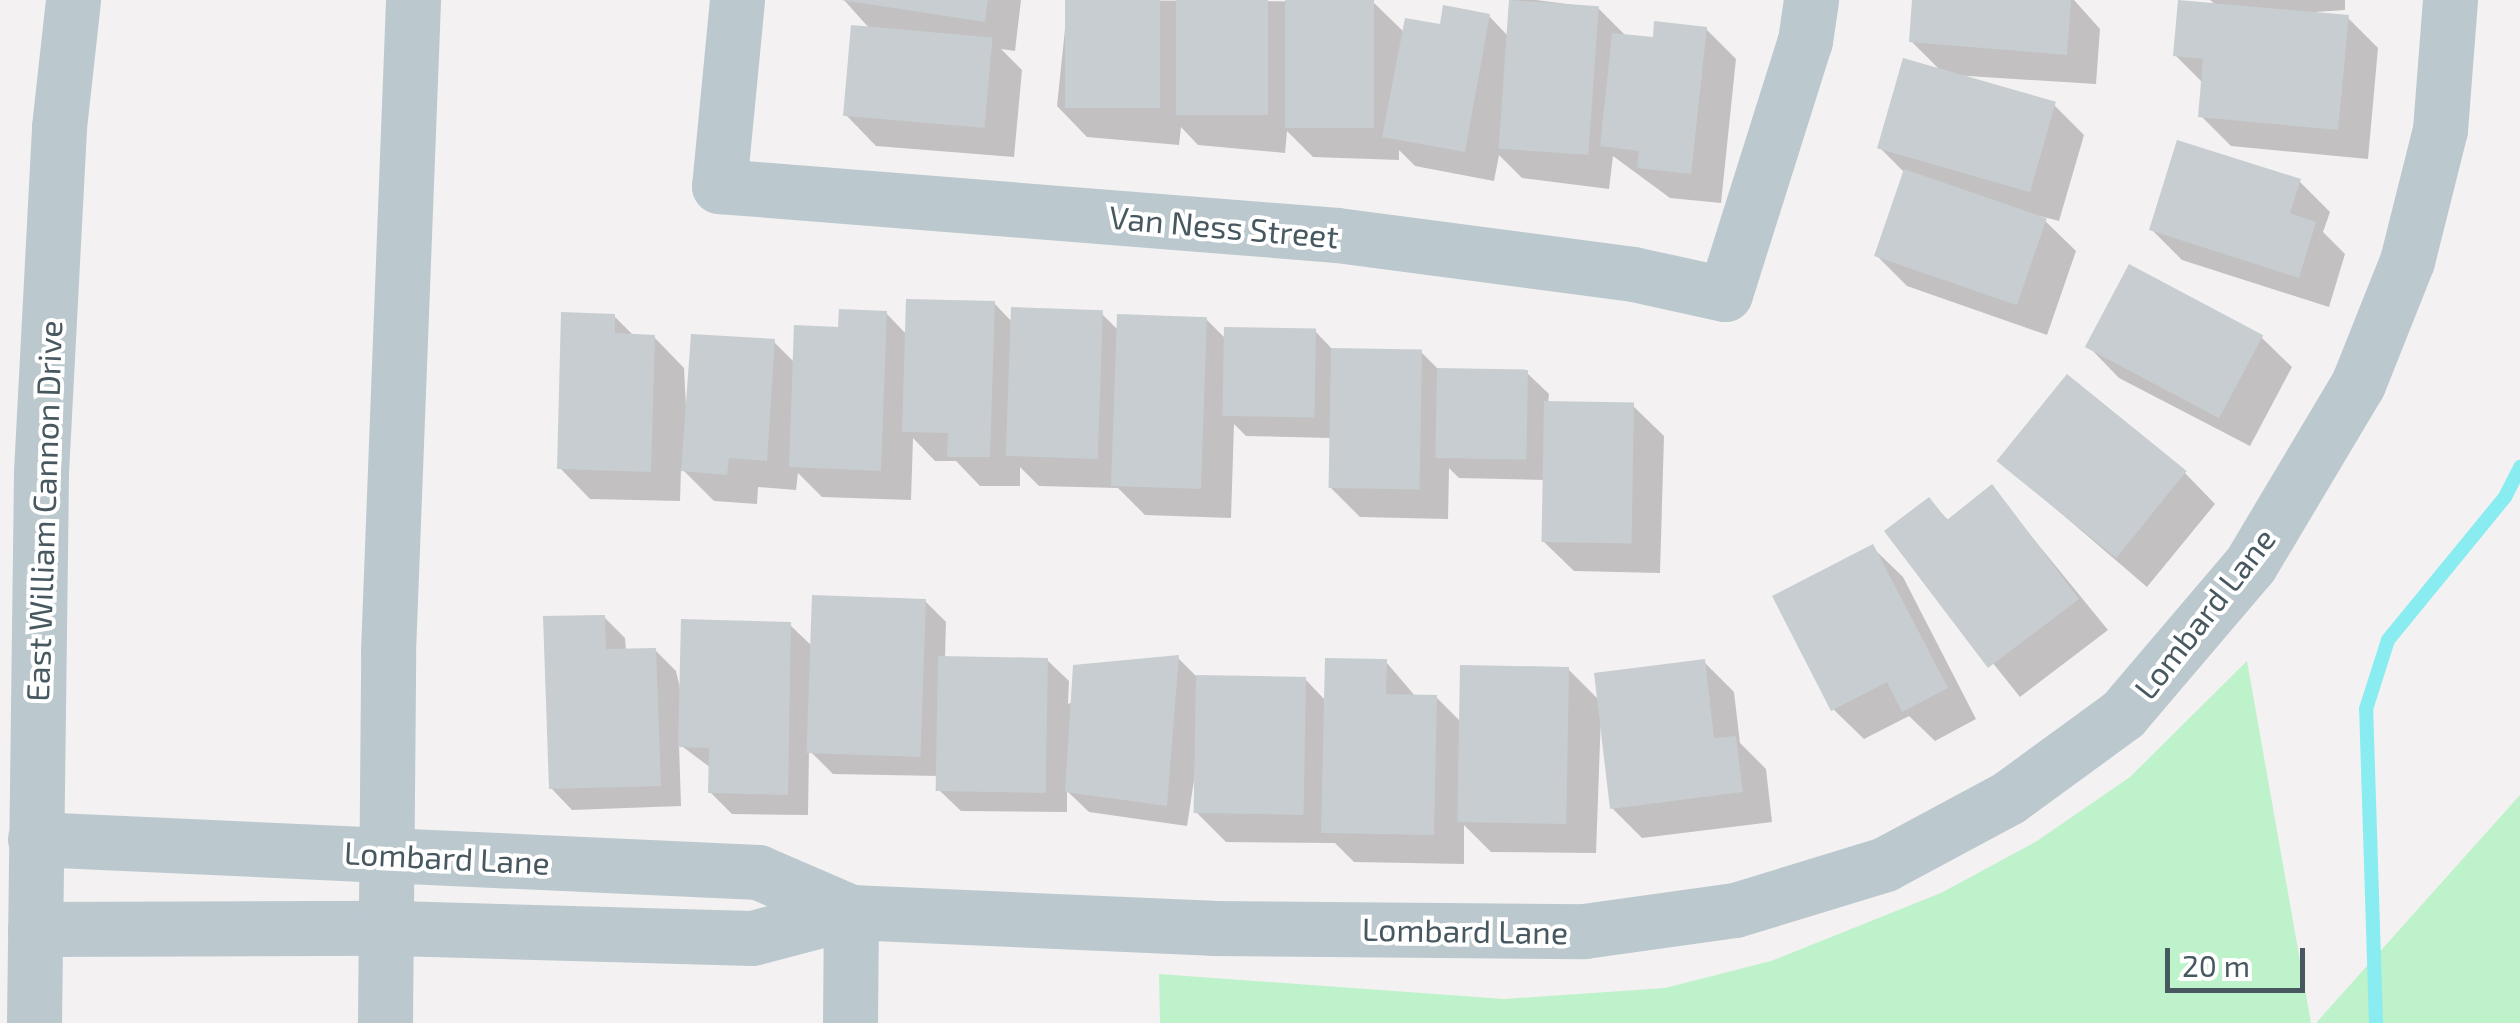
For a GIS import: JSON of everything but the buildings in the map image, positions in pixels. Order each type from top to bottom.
[{"type":"street","name":"East William Cannon Drive","points":[[34,1023],[18,929],[18,839],[48,292],[73,0]]},
{"type":"street","points":[[385,1023],[386,854],[413,0]]},
{"type":"street","name":"Van Ness Street","points":[[737,0],[719,186],[1337,235],[1633,274],[1725,294],[1806,41],[1812,0]]},
{"type":"street","name":"Lombard Lane","points":[[18,929],[384,928],[752,938],[850,912],[1212,928],[1584,931],[1736,910],[1886,864],[2008,798],[2145,694],[2250,565],[2358,384],[2407,261],[2440,130],[2450,0]]},
{"type":"street","name":"Lombard Lane","points":[[18,839],[758,872],[850,912]]},
{"type":"street","points":[[850,912],[850,1023]]},
{"type":"green space","points":[[2247,661],[2311,1023],[1160,1023],[1159,974],[1504,999],[1665,988],[1771,961],[1941,893],[2037,841],[2130,777]]},
{"type":"green space","points":[[2520,795],[2520,1023],[2316,1023]]},
{"type":"waterway","points":[[2376,1023],[2366,709],[2388,640],[2505,497],[2520,467]]}]
